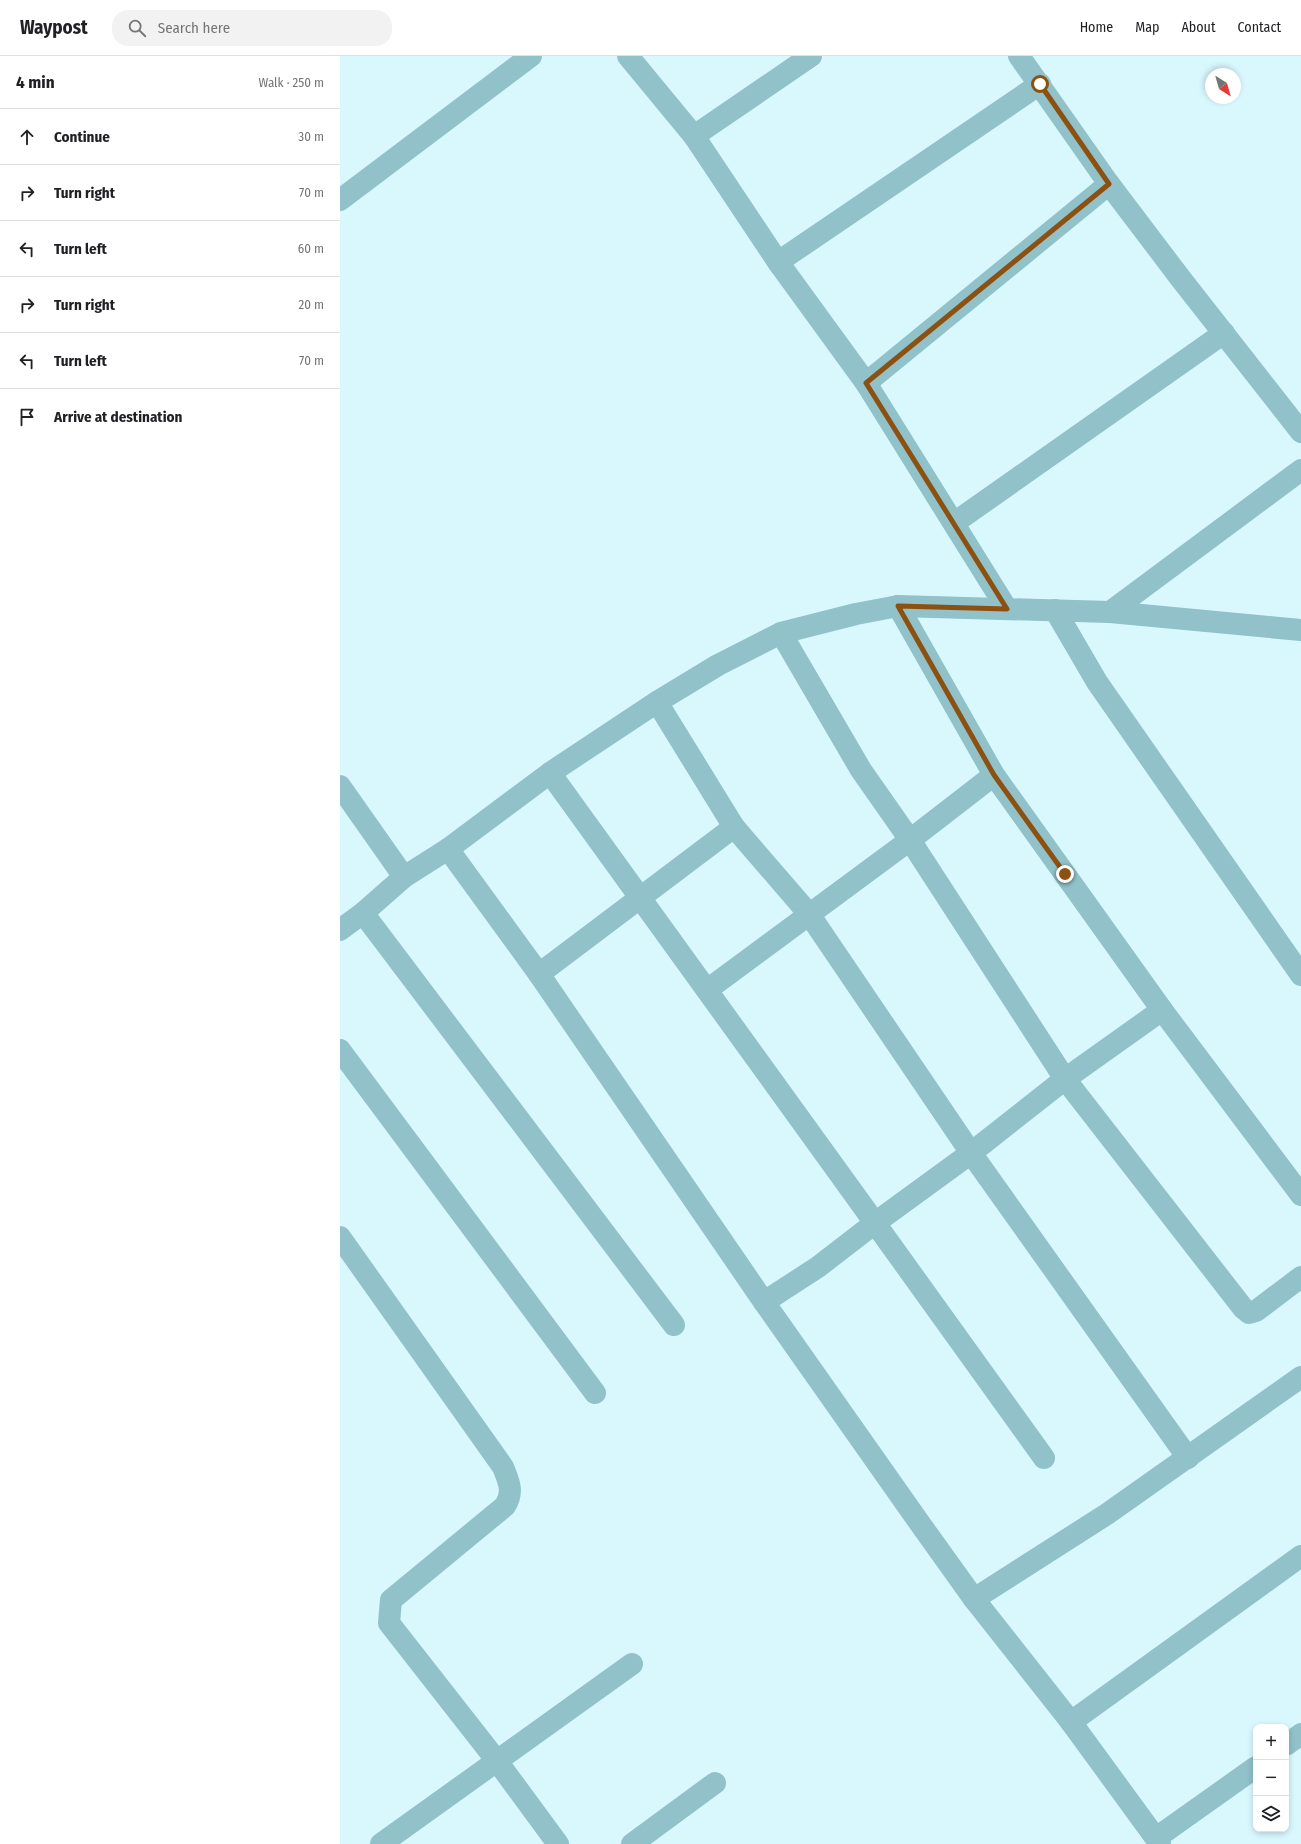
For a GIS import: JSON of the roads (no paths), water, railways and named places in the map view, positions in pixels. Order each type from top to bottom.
[{"type":"street","points":[[340,200],[531,56]]},
{"type":"street","points":[[628,56],[694,136],[778,262],[866,383],[1007,609]]},
{"type":"street","points":[[694,136],[811,56]]},
{"type":"street","points":[[1019,56],[1109,184],[1181,279],[1301,432]]},
{"type":"street","points":[[778,262],[1040,84]]},
{"type":"street","points":[[866,383],[1109,184]]},
{"type":"street","points":[[954,523],[1224,333]]},
{"type":"street","points":[[1110,612],[1301,470]]},
{"type":"street","points":[[340,930],[404,877],[448,849],[550,773],[657,702],[718,665],[781,633],[856,614],[898,606],[1110,612],[1301,630]]},
{"type":"street","points":[[898,606],[994,775],[1162,1010],[1301,1195]]},
{"type":"street","points":[[1055,610],[1097,682],[1301,975]]},
{"type":"street","points":[[781,633],[860,770],[910,840],[1065,1079],[1247,1312],[1251,1313],[1256,1311],[1301,1277]]},
{"type":"street","points":[[657,702],[734,827],[809,914],[972,1153],[1188,1458]]},
{"type":"street","points":[[550,773],[1044,1458]]},
{"type":"street","points":[[706,990],[910,840],[994,775]]},
{"type":"street","points":[[340,786],[404,877]]},
{"type":"street","points":[[539,974],[734,827]]},
{"type":"street","points":[[448,849],[539,974],[764,1302],[974,1599],[1072,1722],[1158,1841],[1253,1769]]},
{"type":"street","points":[[363,912],[674,1325]]},
{"type":"street","points":[[764,1302],[818,1267],[875,1223],[972,1153],[1065,1079],[1162,1010]]},
{"type":"street","points":[[340,1050],[595,1393]]},
{"type":"street","points":[[340,1236],[503,1467],[511,1490],[510,1498],[505,1506],[391,1600],[390,1623],[497,1761],[558,1844]]},
{"type":"street","points":[[974,1599],[1107,1514],[1301,1377]]},
{"type":"street","points":[[1072,1722],[1301,1556]]},
{"type":"street","points":[[381,1844],[632,1664]]},
{"type":"street","points":[[1289,1743],[1301,1734]]},
{"type":"street","points":[[632,1844],[715,1783]]}]
